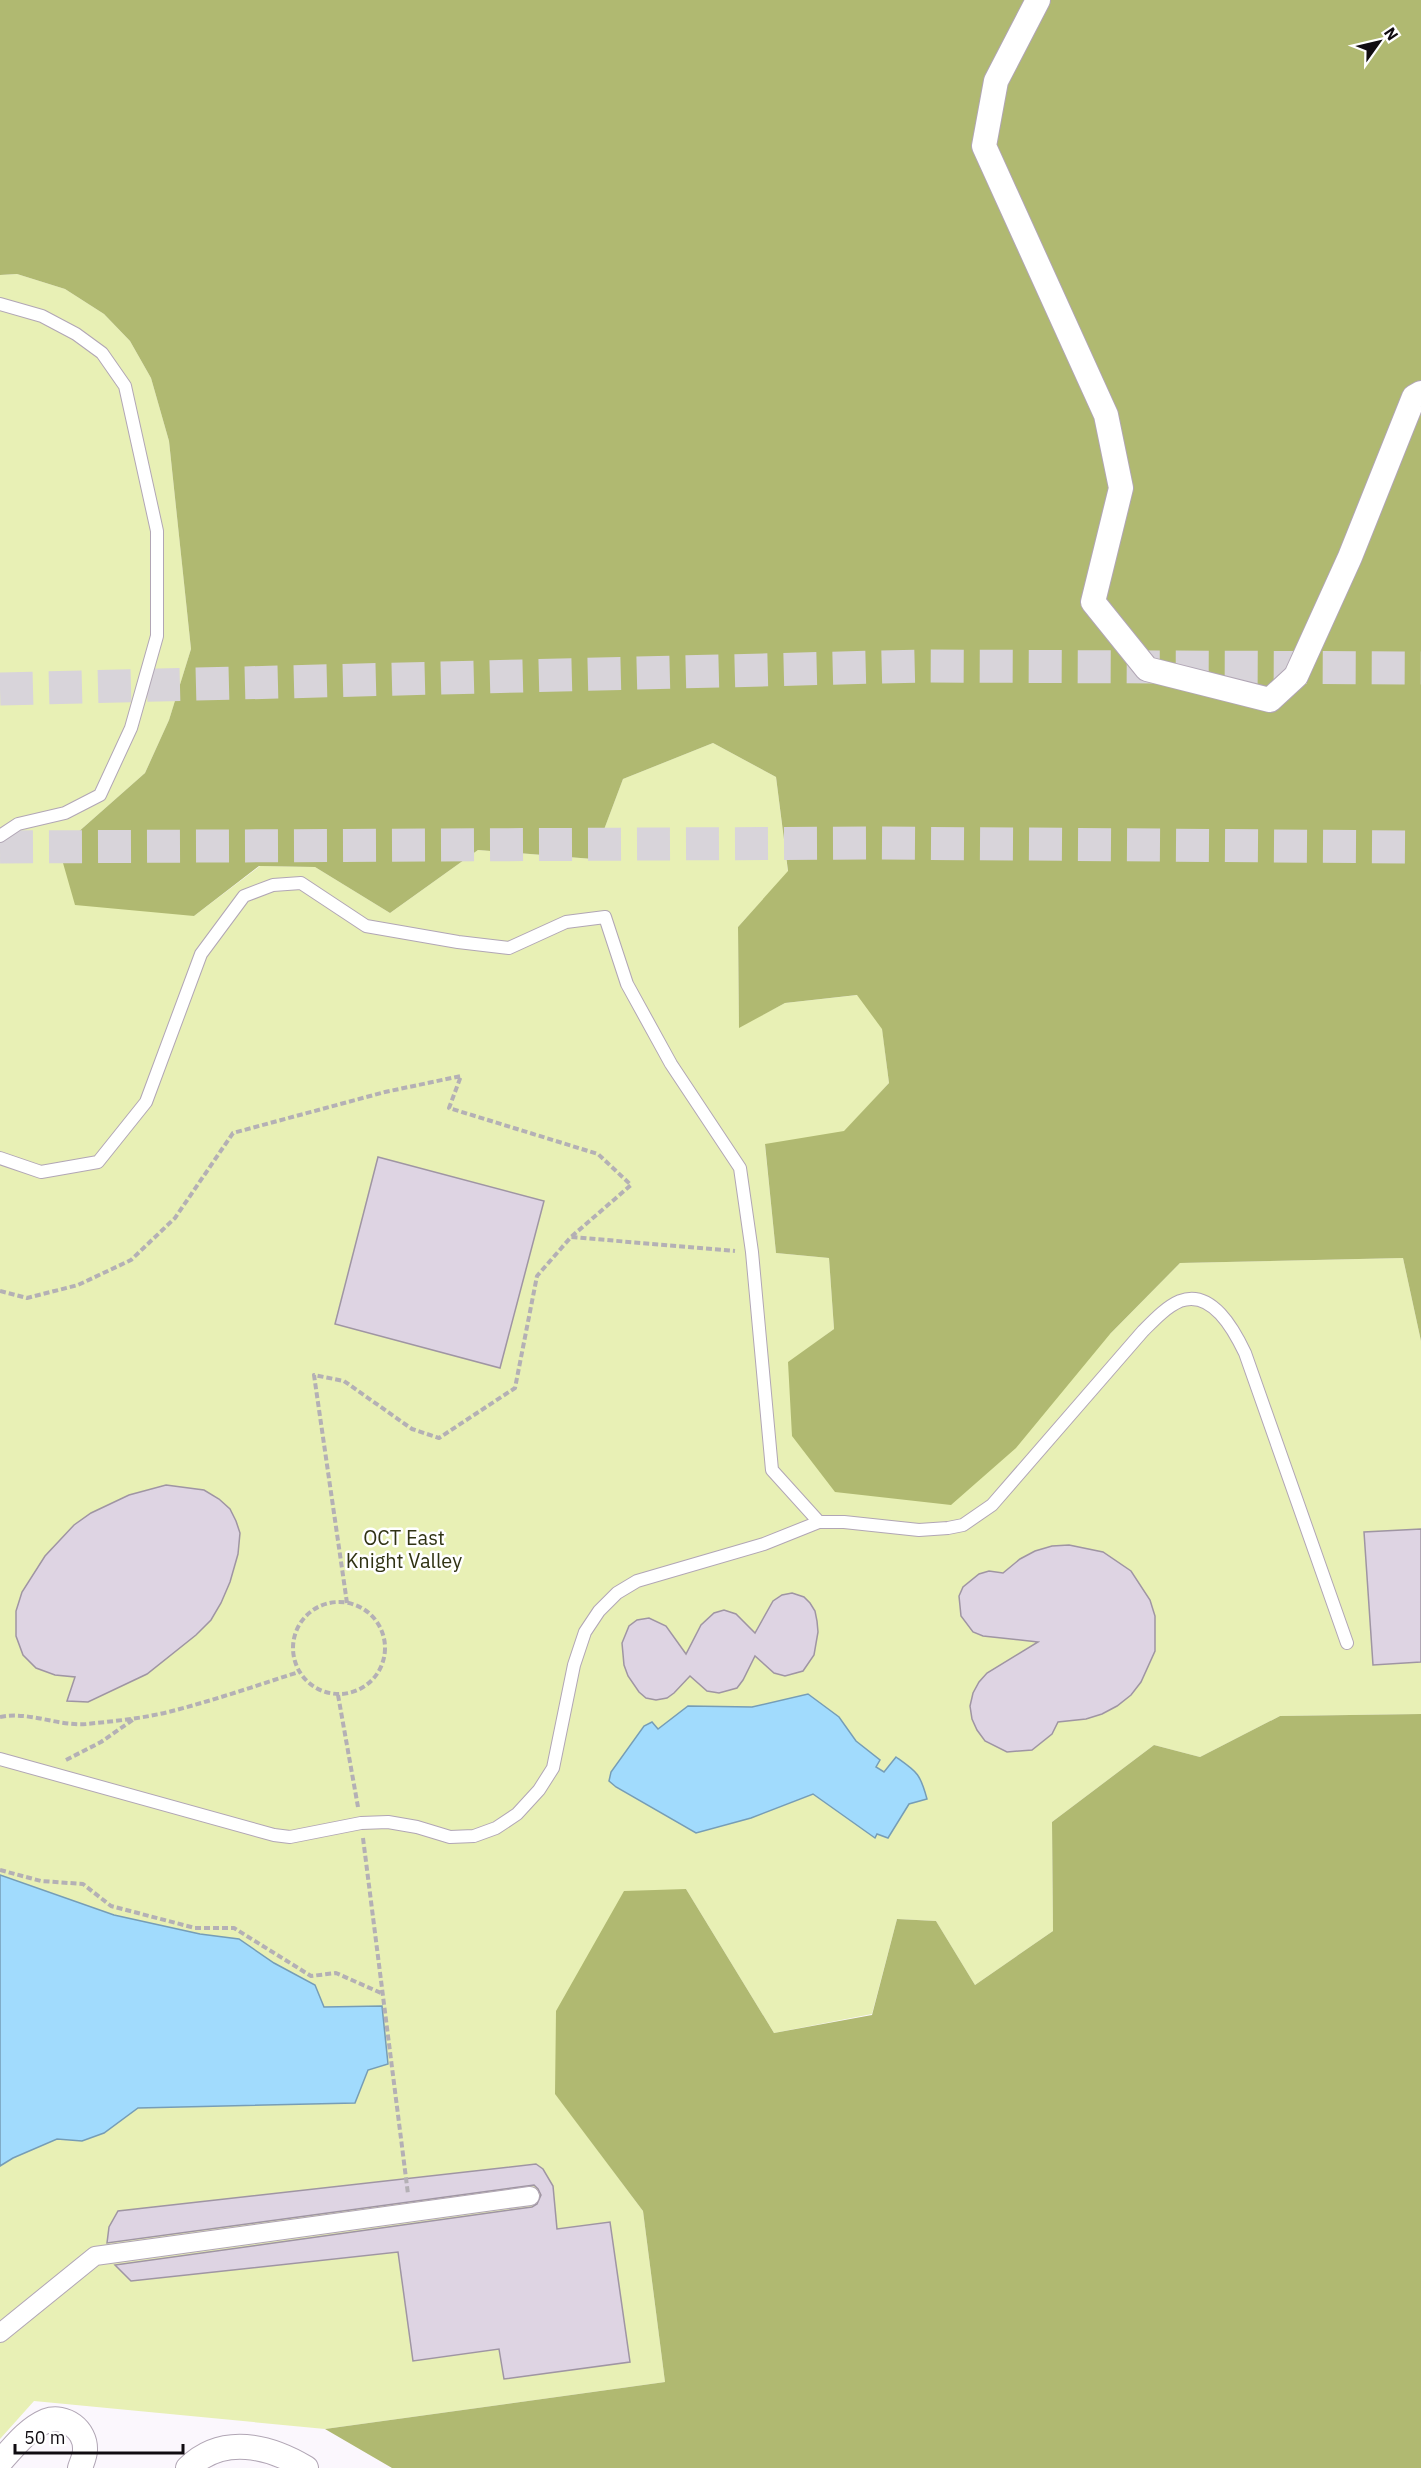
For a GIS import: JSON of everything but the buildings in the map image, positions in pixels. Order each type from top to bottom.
[{"type":"street","points":[[1038,0],[996,81],[984,146],[1106,415],[1121,488],[1094,602],[1147,669],[1270,700],[1296,676],[1350,557],[1414,397],[1421,393]]},
{"type":"street","points":[[0,2333],[95,2256],[530,2196]]},
{"type":"street","points":[[0,2462],[29,2432],[46,2421],[66,2420],[77,2428],[83,2440],[85,2448],[80,2468]]},
{"type":"street","points":[[188,2468],[198,2459],[228,2446],[255,2446],[284,2455],[306,2468]]},
{"type":"lane","points":[[0,304],[42,316],[76,333],[102,353],[125,386],[157,531],[157,636],[131,728],[100,795],[65,813],[18,824],[0,836]]},
{"type":"lane","points":[[0,1158],[41,1172],[98,1162],[146,1102],[201,954],[244,896],[273,885],[301,883],[366,926],[458,942],[509,948],[566,922],[605,917],[627,984],[670,1064],[740,1168],[752,1252],[772,1470],[819,1522]]},
{"type":"lane","points":[[0,1759],[274,1835],[290,1837],[361,1823],[388,1822],[417,1827],[450,1837],[474,1836],[496,1828],[517,1814],[539,1790],[553,1767],[574,1665],[585,1632],[599,1611],[618,1593],[637,1581],[764,1544],[819,1522],[844,1521],[919,1530],[963,1525],[978,1517],[992,1505],[1143,1331],[1167,1309],[1182,1301],[1194,1299],[1208,1304],[1225,1317],[1245,1353],[1347,1643]]},
{"type":"path","points":[[0,1292],[27,1298],[78,1285],[131,1260],[175,1218],[233,1133],[385,1092],[461,1076],[448,1108],[598,1154],[631,1185],[571,1237],[537,1276],[515,1388],[439,1438],[412,1430],[344,1381],[314,1375],[347,1603]]},
{"type":"path","points":[[571,1237],[752,1252]]},
{"type":"path","points":[[332,1603],[347,1603],[362,1608],[374,1618],[385,1645],[383,1660],[377,1674],[366,1686],[353,1693],[338,1695],[316,1688],[299,1672],[293,1658],[293,1642],[297,1628],[306,1616],[318,1607],[332,1603]]},
{"type":"path","points":[[0,1717],[33,1716],[57,1723],[82,1724],[134,1718],[176,1710],[299,1672]]},
{"type":"path","points":[[338,1695],[361,1823],[410,2212]]},
{"type":"path","points":[[45,1771],[101,1742],[134,1718]]},
{"type":"path","points":[[0,1869],[41,1881],[83,1884],[111,1906],[195,1928],[234,1928],[310,1976],[336,1973],[382,1994]]},
{"type":"green space","points":[[0,0],[1421,0],[1421,1341],[1403,1258],[1180,1263],[1110,1334],[1016,1448],[951,1505],[835,1492],[792,1436],[788,1362],[834,1329],[829,1258],[776,1253],[765,1144],[844,1131],[889,1083],[882,1029],[857,995],[785,1003],[739,1028],[738,927],[788,871],[776,777],[713,743],[623,779],[593,859],[478,850],[390,913],[315,867],[259,866],[194,916],[75,905],[59,849],[145,773],[169,720],[191,649],[169,441],[151,378],[130,341],[104,314],[65,289],[17,274],[0,275]]},
{"type":"green space","name":"OCT East Knight Valley","points":[[17,274],[65,289],[104,314],[130,341],[151,378],[169,441],[191,649],[169,720],[145,773],[59,849],[194,916],[260,866],[315,867],[390,913],[478,850],[593,859],[623,779],[713,743],[776,777],[788,872],[738,927],[739,1027],[785,1003],[858,995],[882,1028],[889,1083],[844,1132],[765,1145],[776,1253],[829,1258],[834,1329],[788,1363],[1110,1334],[1180,1263],[1403,1258],[1421,1341],[1421,1714],[1280,1716],[1200,1757],[1154,1745],[1052,1822],[1053,1931],[975,1985],[936,1921],[897,1919],[872,2014],[774,2033],[686,1889],[555,2093],[643,2211],[665,2382],[325,2429],[34,2401],[0,2439],[0,275]]},
{"type":"green space","points":[[1421,1714],[1421,2468],[392,2468],[325,2429],[665,2382],[643,2211],[555,2094],[556,2011],[624,1891],[686,1889],[774,2033],[872,2015],[897,1919],[936,1921],[975,1985],[1053,1931],[1052,1822],[1154,1745],[1200,1757],[1280,1716]]},
{"type":"water","points":[[808,1694],[839,1717],[856,1741],[880,1760],[876,1767],[884,1772],[896,1757],[920,1778],[927,1799],[909,1804],[888,1838],[877,1834],[875,1838],[813,1794],[751,1818],[696,1833],[609,1781],[611,1772],[644,1726],[652,1722],[658,1729],[688,1706],[752,1707]]},
{"type":"water","points":[[0,1875],[114,1915],[200,1934],[239,1939],[274,1963],[315,1985],[324,2007],[382,2006],[388,2064],[368,2070],[355,2103],[138,2108],[104,2133],[82,2141],[57,2139],[0,2166]]},
{"type":"tunnel","points":[[0,689],[920,666],[1421,668]]},
{"type":"tunnel","points":[[0,847],[878,843],[1421,847]]}]
